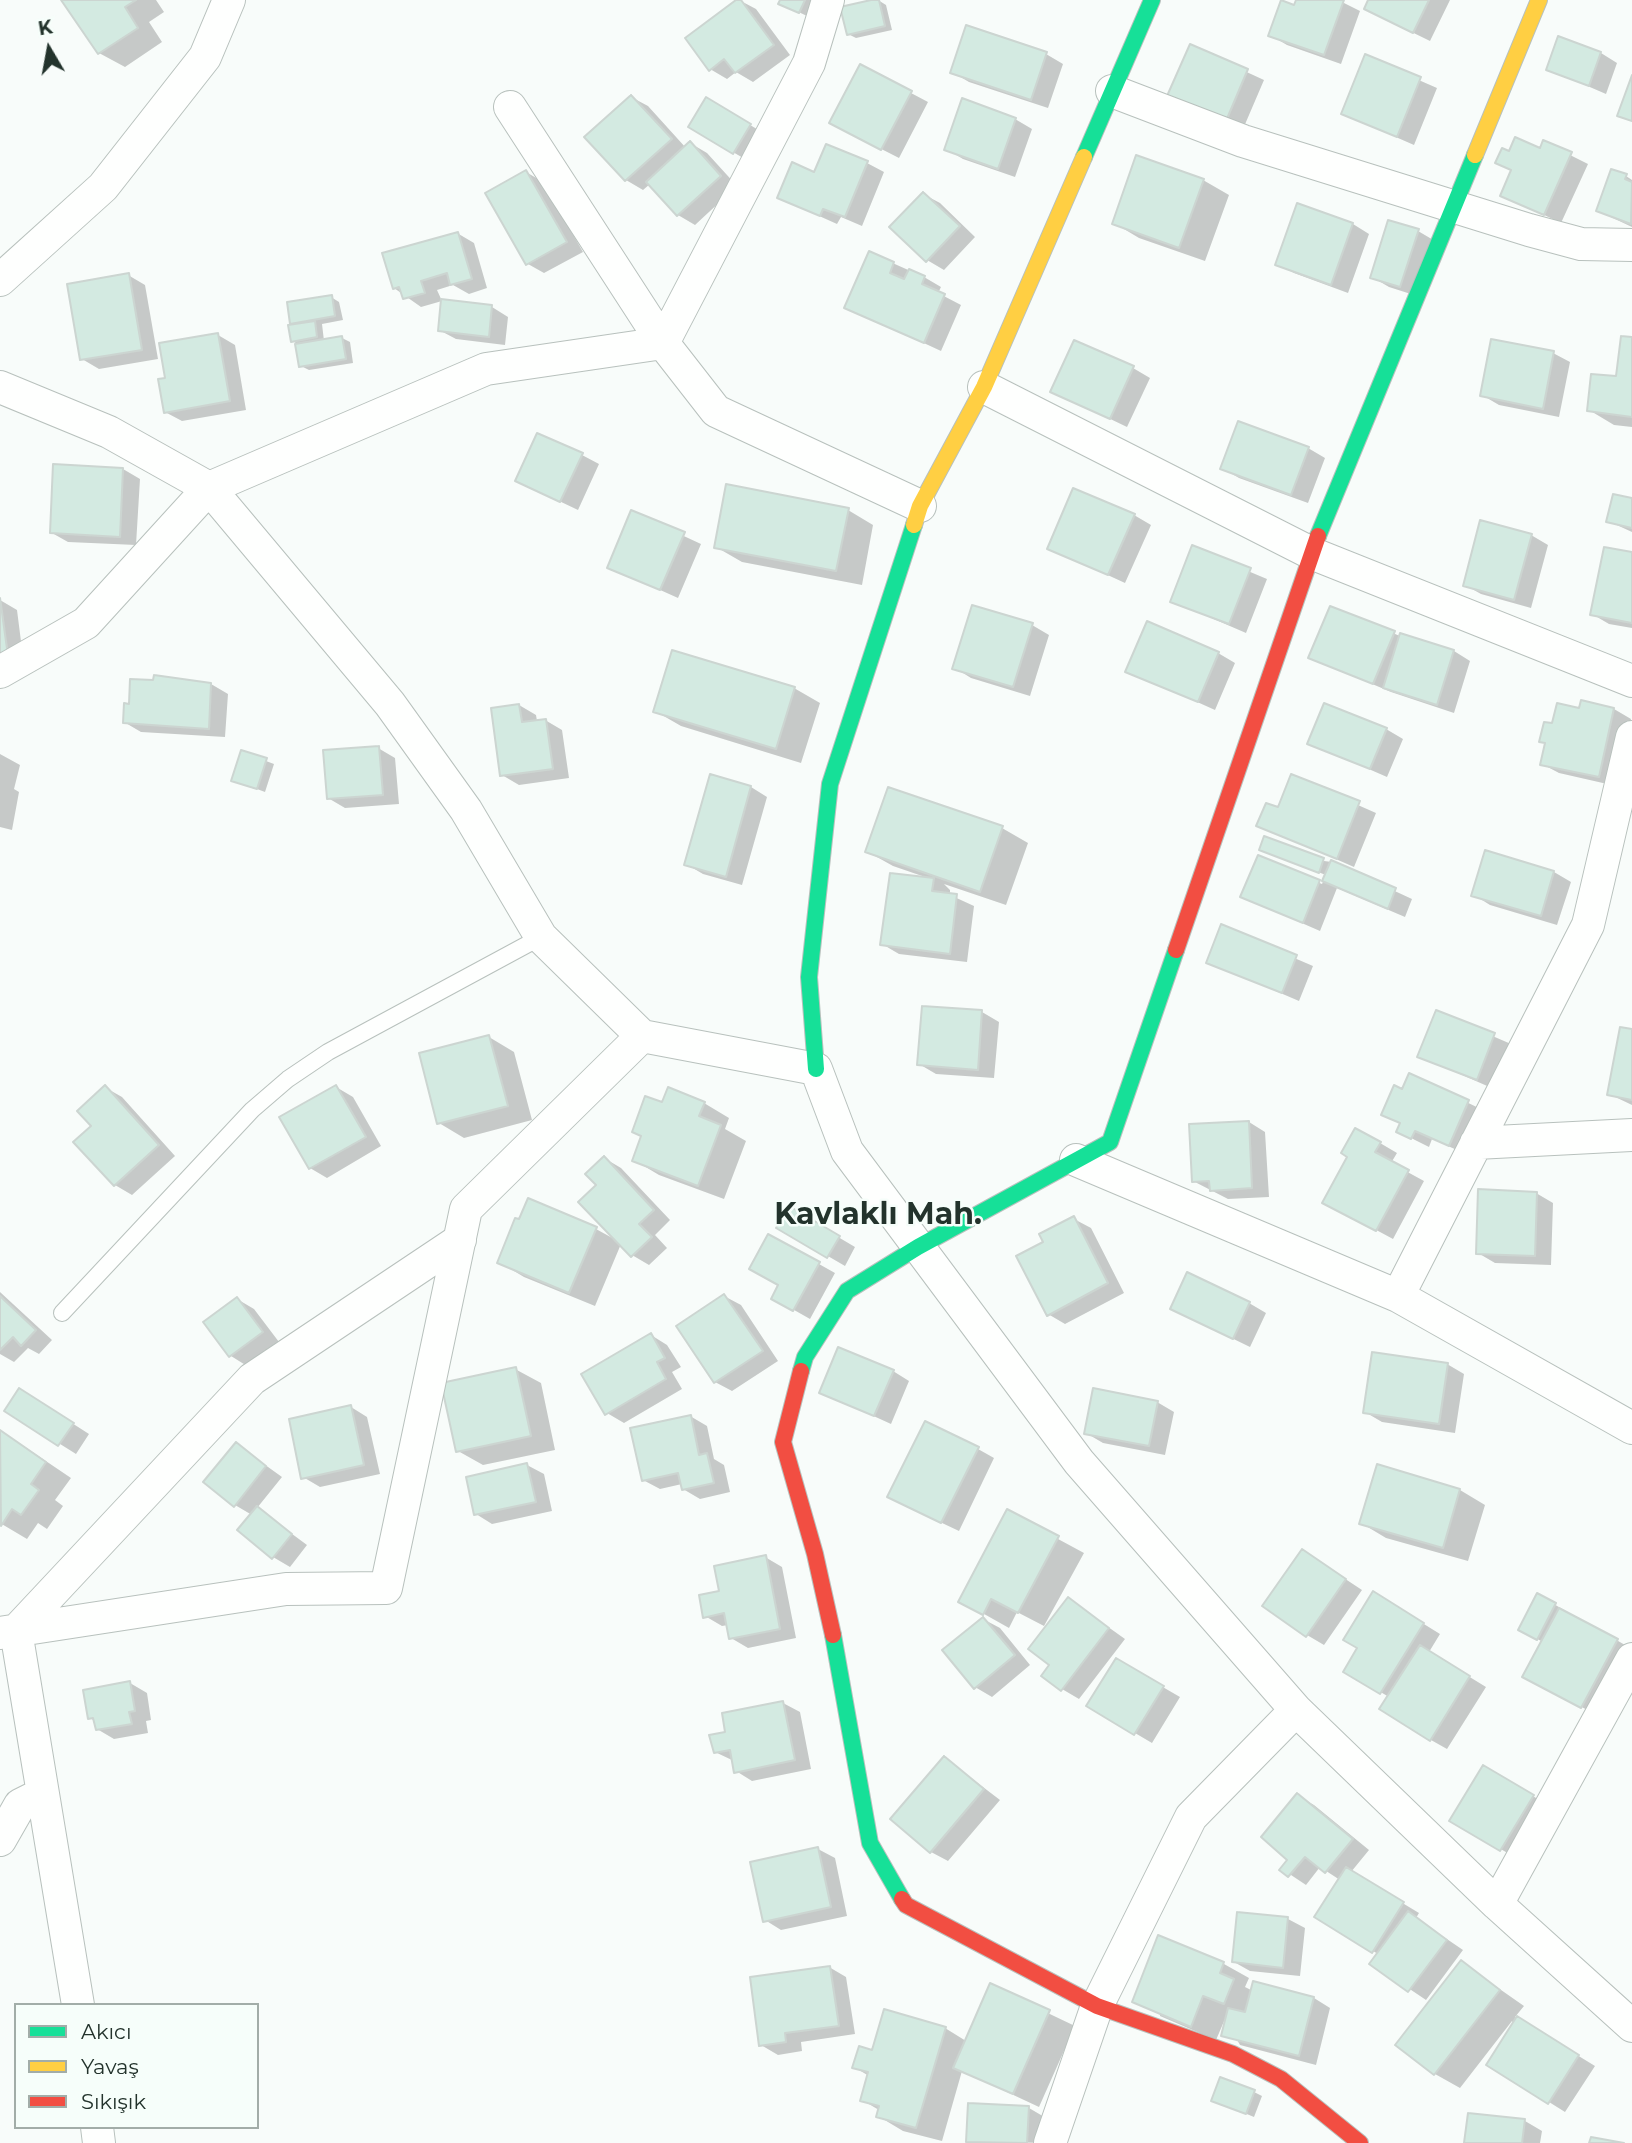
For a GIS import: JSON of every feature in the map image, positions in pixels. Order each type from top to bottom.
[{"type":"street","points":[[0,280],[103,187],[205,57],[229,0]]},
{"type":"street","points":[[663,343],[809,63],[828,0]]},
{"type":"street","points":[[1152,0],[984,387],[920,506],[830,784],[809,977],[816,1069],[847,1151],[1079,1462],[1296,1710],[1497,1904],[1632,2026]]},
{"type":"street","points":[[1360,2143],[1281,2079],[1233,2054],[1097,2006],[906,1905],[870,1843],[838,1655],[815,1554],[783,1442],[805,1357],[847,1291],[918,1247],[1110,1142],[1311,553],[1539,0]]},
{"type":"street","points":[[1112,91],[1243,141],[1581,244],[1632,245]]},
{"type":"street","points":[[510,107],[663,343],[716,411],[920,506]]},
{"type":"street","points":[[0,672],[86,622],[209,488],[486,369],[663,343]]},
{"type":"street","points":[[0,387],[109,432],[209,488],[390,704],[466,810],[541,937],[642,1036],[816,1069]]},
{"type":"street","points":[[984,387],[1311,553],[1632,681]]},
{"type":"street","points":[[1398,1296],[1588,925],[1632,737]]},
{"type":"street","points":[[8,1632],[286,1589],[386,1588],[466,1209],[642,1036]]},
{"type":"street","points":[[1476,1143],[1632,1135]]},
{"type":"street","points":[[1076,1160],[1398,1296],[1632,1428]]},
{"type":"street","points":[[8,1632],[252,1379],[460,1240]]},
{"type":"street","points":[[8,1632],[42,1794],[78,2003]]},
{"type":"street","points":[[1497,1904],[1632,1659]]},
{"type":"street","points":[[1050,2143],[1097,2006],[1191,1817],[1296,1710]]},
{"type":"street","points":[[0,1840],[20,1805],[42,1794]]},
{"type":"lane","points":[[62,1313],[252,1110],[288,1079],[328,1052],[541,937]]},
{"type":"building","points":[[61,0],[136,0],[125,7],[138,28],[98,54]]},
{"type":"building","points":[[736,0],[741,0],[774,45],[735,73],[724,59],[709,71],[685,38]]},
{"type":"building","points":[[780,0],[805,0],[799,13],[778,4]]},
{"type":"building","points":[[879,0],[885,26],[847,35],[840,7]]},
{"type":"building","points":[[1281,0],[1294,5],[1296,0],[1344,0],[1324,55],[1268,36]]},
{"type":"building","points":[[1368,0],[1429,0],[1413,33],[1364,9]]},
{"type":"building","points":[[966,25],[1047,52],[1031,100],[950,73]]},
{"type":"building","points":[[1558,36],[1601,52],[1589,86],[1546,70]]},
{"type":"building","points":[[1190,44],[1248,69],[1226,121],[1167,96]]},
{"type":"building","points":[[1365,54],[1421,77],[1397,137],[1341,114]]},
{"type":"building","points":[[860,64],[912,91],[881,150],[829,123]]},
{"type":"building","points":[[1632,75],[1632,121],[1617,116]]},
{"type":"building","points":[[631,95],[672,139],[625,181],[584,137]]},
{"type":"building","points":[[706,97],[751,124],[733,154],[688,127]]},
{"type":"building","points":[[962,98],[1016,118],[998,169],[944,150]]},
{"type":"building","points":[[1515,137],[1540,148],[1543,140],[1572,152],[1544,215],[1500,196],[1511,170],[1495,163],[1502,148],[1509,151]]},
{"type":"building","points":[[690,141],[721,176],[677,216],[646,182]]},
{"type":"building","points":[[826,144],[868,161],[845,217],[823,209],[820,216],[777,198],[792,162],[814,172]]},
{"type":"building","points":[[1136,155],[1204,179],[1179,248],[1112,224]]},
{"type":"building","points":[[1611,169],[1627,174],[1625,179],[1632,182],[1631,224],[1596,211]]},
{"type":"building","points":[[526,170],[567,242],[526,265],[485,193]]},
{"type":"building","points":[[923,192],[960,226],[926,262],[889,227]]},
{"type":"building","points":[[1297,203],[1353,223],[1331,285],[1275,265]]},
{"type":"building","points":[[1388,220],[1419,229],[1400,287],[1370,278]]},
{"type":"building","points":[[458,232],[472,279],[450,285],[447,273],[421,281],[425,293],[403,299],[399,287],[393,289],[382,253]]},
{"type":"building","points":[[869,251],[894,262],[890,273],[904,279],[909,269],[925,276],[922,284],[945,294],[924,343],[844,308]]},
{"type":"building","points":[[129,273],[142,350],[80,360],[67,284]]},
{"type":"building","points":[[332,295],[335,316],[290,324],[287,302]]},
{"type":"building","points":[[441,299],[492,305],[489,337],[438,331]]},
{"type":"building","points":[[315,321],[317,337],[291,342],[288,325]]},
{"type":"building","points":[[218,333],[230,401],[164,413],[158,379],[165,378],[159,343]]},
{"type":"building","points":[[342,336],[346,359],[299,367],[295,344]]},
{"type":"building","points":[[1621,336],[1632,337],[1632,417],[1587,411],[1591,374],[1616,376]]},
{"type":"building","points":[[1491,339],[1554,351],[1543,409],[1480,396]]},
{"type":"building","points":[[1074,340],[1134,366],[1110,419],[1050,392]]},
{"type":"building","points":[[1238,421],[1309,447],[1291,495],[1220,469]]},
{"type":"building","points":[[537,433],[583,453],[560,502],[515,481]]},
{"type":"building","points":[[53,464],[123,468],[120,537],[50,533]]},
{"type":"building","points":[[726,484],[849,508],[836,571],[714,548]]},
{"type":"building","points":[[1073,488],[1135,514],[1108,575],[1047,549]]},
{"type":"building","points":[[1613,494],[1632,498],[1632,528],[1606,522]]},
{"type":"building","points":[[631,510],[685,532],[660,590],[607,568]]},
{"type":"building","points":[[1480,520],[1532,534],[1514,600],[1463,586]]},
{"type":"building","points":[[1192,545],[1251,568],[1229,624],[1170,602]]},
{"type":"building","points":[[1604,547],[1632,552],[1632,623],[1590,615]]},
{"type":"building","points":[[0,598],[8,656],[0,658]]},
{"type":"building","points":[[972,605],[1033,623],[1013,687],[952,669]]},
{"type":"building","points":[[1330,606],[1395,631],[1373,684],[1308,658]]},
{"type":"building","points":[[1147,621],[1219,652],[1198,702],[1125,672]]},
{"type":"building","points":[[1400,633],[1454,650],[1437,705],[1383,688]]},
{"type":"building","points":[[672,650],[795,687],[776,749],[653,712]]},
{"type":"building","points":[[154,675],[211,683],[209,729],[123,723],[124,703],[129,704],[130,679],[153,680]]},
{"type":"building","points":[[1581,700],[1614,708],[1599,777],[1540,765],[1545,743],[1539,742],[1544,722],[1552,723],[1557,703],[1579,708]]},
{"type":"building","points":[[1324,703],[1387,728],[1370,769],[1307,744]]},
{"type":"building","points":[[519,704],[522,722],[546,719],[553,769],[500,776],[491,708]]},
{"type":"building","points":[[379,746],[383,795],[327,799],[323,750]]},
{"type":"building","points":[[241,750],[267,758],[257,789],[231,781]]},
{"type":"building","points":[[710,774],[751,786],[726,877],[684,865]]},
{"type":"building","points":[[1291,774],[1360,801],[1337,859],[1256,826],[1266,803],[1278,807]]},
{"type":"building","points":[[888,787],[1003,826],[980,892],[865,852]]},
{"type":"building","points":[[1264,836],[1324,858],[1319,873],[1259,850]]},
{"type":"building","points":[[1485,850],[1554,871],[1541,916],[1471,896]]},
{"type":"building","points":[[1258,855],[1320,880],[1303,923],[1240,897]]},
{"type":"building","points":[[1331,860],[1396,888],[1388,909],[1322,881]]},
{"type":"building","points":[[890,873],[934,878],[932,891],[957,894],[950,954],[880,945]]},
{"type":"building","points":[[1221,924],[1297,955],[1282,993],[1206,963]]},
{"type":"building","points":[[922,1006],[982,1010],[978,1070],[917,1065]]},
{"type":"building","points":[[1436,1010],[1495,1033],[1477,1080],[1417,1057]]},
{"type":"building","points":[[1620,1027],[1632,1029],[1632,1100],[1607,1095]]},
{"type":"building","points":[[489,1035],[508,1106],[437,1124],[419,1053]]},
{"type":"building","points":[[1409,1073],[1469,1100],[1449,1146],[1415,1131],[1411,1139],[1396,1132],[1400,1123],[1381,1115],[1394,1085],[1402,1089]]},
{"type":"building","points":[[105,1085],[159,1145],[114,1186],[73,1142],[91,1126],[77,1111]]},
{"type":"building","points":[[336,1085],[366,1137],[309,1169],[279,1117]]},
{"type":"building","points":[[668,1087],[705,1102],[699,1116],[721,1125],[698,1186],[632,1161],[641,1136],[632,1132],[645,1096],[662,1102]]},
{"type":"building","points":[[1249,1121],[1252,1188],[1210,1191],[1209,1181],[1192,1182],[1189,1124]]},
{"type":"building","points":[[1355,1128],[1381,1142],[1375,1152],[1409,1170],[1376,1231],[1322,1203],[1347,1157],[1341,1153]]},
{"type":"building","points":[[604,1156],[654,1210],[639,1224],[652,1237],[631,1257],[578,1202],[596,1185],[585,1174]]},
{"type":"building","points":[[1478,1189],[1537,1192],[1535,1256],[1476,1254]]},
{"type":"building","points":[[528,1198],[597,1227],[569,1293],[497,1263],[515,1218],[519,1219]]},
{"type":"building","points":[[789,1206],[840,1236],[827,1258],[776,1228]]},
{"type":"building","points":[[1074,1216],[1108,1283],[1047,1316],[1016,1256],[1043,1242],[1039,1234]]},
{"type":"building","points":[[768,1234],[820,1262],[793,1311],[771,1299],[778,1285],[749,1269]]},
{"type":"building","points":[[1187,1272],[1250,1302],[1233,1339],[1170,1309]]},
{"type":"building","points":[[724,1294],[763,1351],[714,1383],[676,1326]]},
{"type":"building","points":[[0,1296],[36,1330],[21,1346],[13,1337],[0,1350]]},
{"type":"building","points":[[237,1297],[263,1332],[229,1357],[203,1322]]},
{"type":"building","points":[[651,1333],[665,1358],[657,1362],[666,1379],[605,1415],[581,1374]]},
{"type":"building","points":[[838,1347],[894,1370],[874,1416],[819,1393]]},
{"type":"building","points":[[1372,1352],[1448,1363],[1439,1424],[1363,1413]]},
{"type":"building","points":[[516,1367],[531,1436],[456,1452],[441,1383]]},
{"type":"building","points":[[19,1388],[74,1423],[58,1446],[4,1411]]},
{"type":"building","points":[[1093,1388],[1158,1401],[1149,1446],[1084,1434]]},
{"type":"building","points":[[351,1405],[364,1465],[301,1479],[289,1419]]},
{"type":"building","points":[[691,1415],[699,1455],[707,1453],[714,1483],[682,1490],[678,1473],[642,1481],[630,1428]]},
{"type":"building","points":[[925,1421],[979,1447],[941,1523],[887,1497]]},
{"type":"building","points":[[0,1430],[46,1462],[31,1484],[39,1490],[21,1515],[12,1509],[1,1526]]},
{"type":"building","points":[[236,1442],[266,1466],[234,1507],[203,1482]]},
{"type":"building","points":[[527,1463],[536,1502],[474,1515],[466,1477]]},
{"type":"building","points":[[1377,1464],[1460,1489],[1443,1548],[1359,1524]]},
{"type":"building","points":[[257,1506],[292,1534],[272,1559],[237,1530]]},
{"type":"building","points":[[1007,1509],[1059,1536],[1018,1613],[991,1599],[983,1615],[958,1602]]},
{"type":"building","points":[[1302,1549],[1346,1579],[1306,1637],[1262,1606]]},
{"type":"building","points":[[766,1555],[780,1629],[729,1639],[724,1613],[703,1618],[699,1595],[719,1591],[714,1566]]},
{"type":"building","points":[[1373,1591],[1424,1623],[1380,1694],[1343,1672],[1357,1648],[1343,1640]]},
{"type":"building","points":[[1537,1593],[1556,1603],[1537,1640],[1518,1630]]},
{"type":"building","points":[[1068,1597],[1109,1628],[1061,1691],[1041,1676],[1049,1665],[1028,1649]]},
{"type":"building","points":[[1559,1608],[1618,1639],[1581,1708],[1522,1677]]},
{"type":"building","points":[[983,1617],[1015,1655],[974,1689],[942,1650]]},
{"type":"building","points":[[1420,1645],[1470,1676],[1430,1741],[1379,1709]]},
{"type":"building","points":[[1116,1658],[1164,1686],[1134,1735],[1086,1706]]},
{"type":"building","points":[[130,1681],[135,1711],[129,1712],[132,1724],[96,1730],[93,1718],[88,1719],[83,1690]]},
{"type":"building","points":[[783,1701],[795,1760],[734,1773],[730,1750],[714,1753],[709,1735],[725,1732],[722,1713]]},
{"type":"building","points":[[944,1756],[984,1789],[930,1853],[890,1819]]},
{"type":"building","points":[[1483,1765],[1534,1795],[1500,1851],[1449,1821]]},
{"type":"building","points":[[1297,1793],[1353,1839],[1325,1873],[1305,1857],[1288,1877],[1279,1870],[1287,1860],[1261,1837]]},
{"type":"building","points":[[818,1847],[831,1907],[763,1922],[750,1862]]},
{"type":"building","points":[[1346,1867],[1404,1902],[1372,1953],[1314,1917]]},
{"type":"building","points":[[1408,1911],[1447,1940],[1408,1992],[1369,1964]]},
{"type":"building","points":[[1237,1912],[1288,1917],[1283,1968],[1232,1962]]},
{"type":"building","points":[[1158,1935],[1224,1962],[1220,1973],[1234,1979],[1224,2004],[1203,1996],[1191,2027],[1132,2002]]},
{"type":"building","points":[[1461,1960],[1500,1990],[1434,2075],[1395,2045]]},
{"type":"building","points":[[830,1966],[839,2026],[785,2033],[786,2042],[759,2046],[750,1977]]},
{"type":"building","points":[[1253,1981],[1314,1997],[1299,2056],[1221,2036],[1228,2008],[1245,2012]]},
{"type":"building","points":[[990,1983],[1050,2010],[1013,2094],[953,2068]]},
{"type":"building","points":[[884,2009],[946,2027],[916,2128],[876,2117],[879,2106],[860,2101],[868,2072],[852,2068],[859,2046],[872,2050]]},
{"type":"building","points":[[1517,2016],[1579,2055],[1548,2104],[1486,2065]]},
{"type":"building","points":[[1220,2077],[1255,2090],[1246,2114],[1211,2101]]},
{"type":"building","points":[[968,2103],[1029,2106],[1027,2143],[966,2142]]},
{"type":"building","points":[[1468,2113],[1525,2119],[1522,2143],[1464,2143]]},
{"type":"building","points":[[1591,2137],[1624,2143],[1589,2143]]},
{"type":"traffic: fast","points":[[1084,157],[1152,0]]},
{"type":"traffic: fast","points":[[1318,536],[1475,155]]},
{"type":"traffic: fast","points":[[816,1069],[809,977],[830,784],[914,525]]},
{"type":"traffic: fast","points":[[801,1371],[805,1357],[847,1291],[918,1247],[1110,1142],[1176,950]]},
{"type":"traffic: fast","points":[[833,1635],[870,1843],[902,1899]]},
{"type":"traffic: slow","points":[[1475,155],[1539,0]]},
{"type":"traffic: slow","points":[[914,525],[920,506],[984,387],[1084,157]]},
{"type":"traffic: jam","points":[[1176,950],[1318,536]]},
{"type":"traffic: jam","points":[[801,1371],[783,1442],[815,1554],[833,1635]]},
{"type":"traffic: jam","points":[[902,1899],[906,1905],[1097,2006],[1233,2054],[1281,2079],[1360,2143]]},
{"type":"district","name":"Kavlaklı Mah.","points":[[878,1215]]}]
